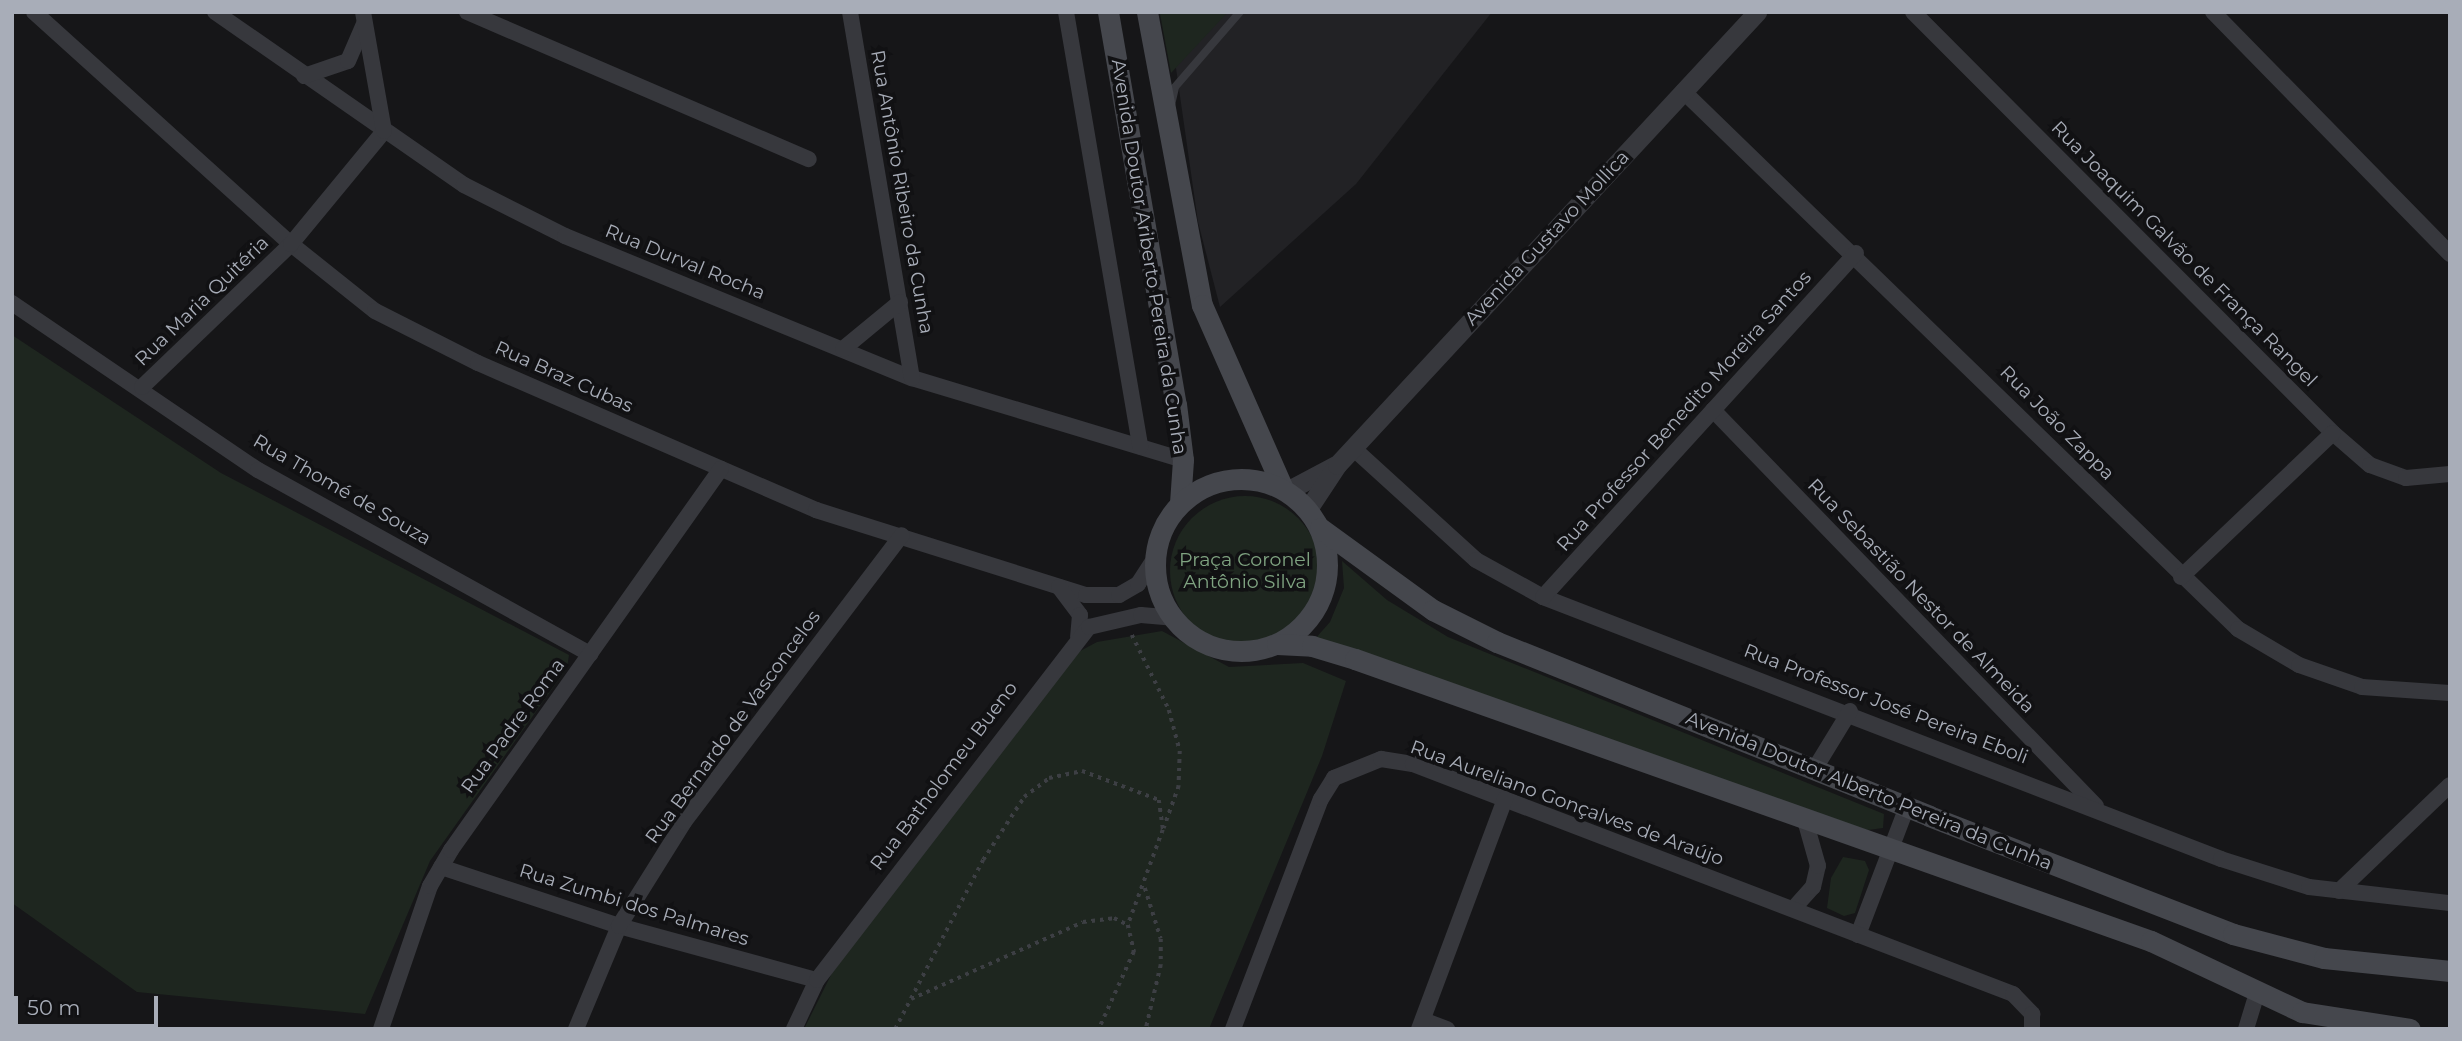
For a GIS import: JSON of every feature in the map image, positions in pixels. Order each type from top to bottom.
[{"type":"main road","name":"Avenida Doutor Ariberto Pereira da Cunha","points":[[1108,12],[1183,460],[1180,503]]},
{"type":"main road","name":"Avenida Doutor Ariberto Pereira da Cunha","points":[[1147,12],[1166,125],[1202,305],[1285,490]]},
{"type":"main road","points":[[1248,478],[1285,490],[1308,509],[1320,528],[1328,570],[1320,600],[1303,626],[1277,644],[1223,650],[1196,639],[1173,618],[1158,587],[1155,558],[1162,528],[1180,503],[1222,480],[1248,478]]},
{"type":"main road","name":"Avenida Doutor Alberto Pereira da Cunha","points":[[1320,528],[1433,610],[1497,642],[1908,807],[2233,934],[2324,958],[2450,971]]},
{"type":"main road","name":"Avenida Doutor Alberto Pereira da Cunha","points":[[1277,644],[1312,646],[1355,659],[2151,941],[2258,994],[2302,1012],[2380,1027],[2410,1029]]},
{"type":"street","name":"Rua Braz Cubas","points":[[34,12],[291,244],[375,311],[816,510],[1057,586],[1119,595],[1139,584],[1155,558]]},
{"type":"street","name":"Rua Durval Rocha","points":[[215,12],[464,185],[565,236],[912,378],[1183,460]]},
{"type":"street","points":[[467,12],[809,159]]},
{"type":"street","name":"Rua Antônio Ribeiro da Cunha","points":[[849,12],[912,378]]},
{"type":"street","name":"Avenida Doutor Ariberto Pereira da Cunha","points":[[1066,12],[1140,447]]},
{"type":"street","name":"Avenida Gustavo Mollica","points":[[1308,509],[1337,465],[1757,12]]},
{"type":"street","name":"Rua Joaquim Galvão de França Rangel","points":[[1913,12],[2333,433],[2370,464],[2406,478],[2450,474]]},
{"type":"street","points":[[2213,12],[2450,254]]},
{"type":"street","points":[[304,76],[348,61],[363,18]]},
{"type":"street","points":[[363,18],[384,131]]},
{"type":"street","name":"Rua João Zappa","points":[[1683,91],[1856,253],[2181,577],[2238,629],[2299,665],[2362,687],[2450,693]]},
{"type":"street","name":"Rua Maria Quitéria","points":[[142,387],[291,244],[384,131]]},
{"type":"street","name":"Rua Professor Benedito Moreira Santos","points":[[1543,597],[1856,253]]},
{"type":"street","points":[[843,349],[900,302]]},
{"type":"street","name":"Rua Thomé de Souza","points":[[12,303],[142,387],[258,470],[590,654]]},
{"type":"street","name":"Rua Sebastião Nestor de Almeida","points":[[1713,410],[2100,810]]},
{"type":"street","points":[[2181,577],[2333,433]]},
{"type":"street","name":"Rua Professor José Pereira Eboli","points":[[1353,448],[1476,560],[1543,597],[1850,711],[2221,859],[2339,891],[2450,903]]},
{"type":"street","name":"Avenida Gustavo Mollica","points":[[1285,490],[1337,465]]},
{"type":"street","name":"Rua Padre Roma","points":[[381,1029],[441,867],[721,468]]},
{"type":"street","name":"Rua Bernardo de Vasconcelos","points":[[576,1029],[619,926],[684,822],[902,535]]},
{"type":"street","points":[[1057,586],[1080,615],[1077,640]]},
{"type":"street","name":"Rua Batholomeu Bueno","points":[[794,1029],[817,980],[1077,640],[1089,627],[1123,617],[1173,618]]},
{"type":"street","points":[[1814,769],[1850,711]]},
{"type":"street","name":"Rua Aureliano Gonçalves de Araújo","points":[[1233,1029],[1334,778],[1381,759],[1505,799],[2013,994],[2032,1022]]},
{"type":"street","points":[[2339,891],[2450,785]]},
{"type":"street","points":[[1447,1029],[1421,1024],[1505,799]]},
{"type":"street","points":[[1858,934],[1908,807]]},
{"type":"street","points":[[1793,909],[1813,887],[1818,866],[1805,820]]},
{"type":"street","name":"Rua Zumbi dos Palmares","points":[[441,867],[619,926],[817,980]]},
{"type":"street","points":[[2246,1029],[2258,994]]},
{"type":"lane","points":[[1166,125],[1175,87],[1240,12]]},
{"type":"path","points":[[1123,617],[1169,710],[1180,751],[1179,786],[1128,925]]},
{"type":"path","points":[[895,1029],[984,860],[1024,797],[1048,778],[1082,771],[1147,793],[1159,800],[1163,830]]},
{"type":"path","points":[[1144,887],[1161,939],[1161,965],[1146,1029]]},
{"type":"path","points":[[909,1000],[1083,922],[1114,918],[1128,925],[1134,938],[1130,965],[1099,1029]]},
{"type":"shaded area","points":[[1168,12],[1492,12],[1356,184],[1220,307],[1198,222]]},
{"type":"green space","points":[[1228,12],[1171,73],[1160,14]]},
{"type":"green space","points":[[12,335],[221,473],[569,655],[567,668],[430,861],[365,1014],[137,992],[12,903]]},
{"type":"green space","name":"Praça Coronel Antônio Silva","points":[[1245,496],[1274,502],[1298,518],[1314,542],[1320,571],[1314,600],[1298,624],[1274,640],[1245,646],[1216,640],[1192,624],[1176,600],[1170,571],[1176,542],[1192,518],[1216,502]]},
{"type":"green space","points":[[1342,561],[1387,600],[1448,637],[1884,814],[1883,828],[1868,830],[1772,802],[1314,640],[1330,622],[1344,588]]},
{"type":"green space","points":[[1162,631],[1229,667],[1303,663],[1346,681],[1322,756],[1209,1029],[804,1029],[832,973],[1069,657],[1097,642]]},
{"type":"green space","points":[[1843,857],[1865,861],[1869,870],[1855,913],[1844,916],[1827,908],[1831,878]]}]
